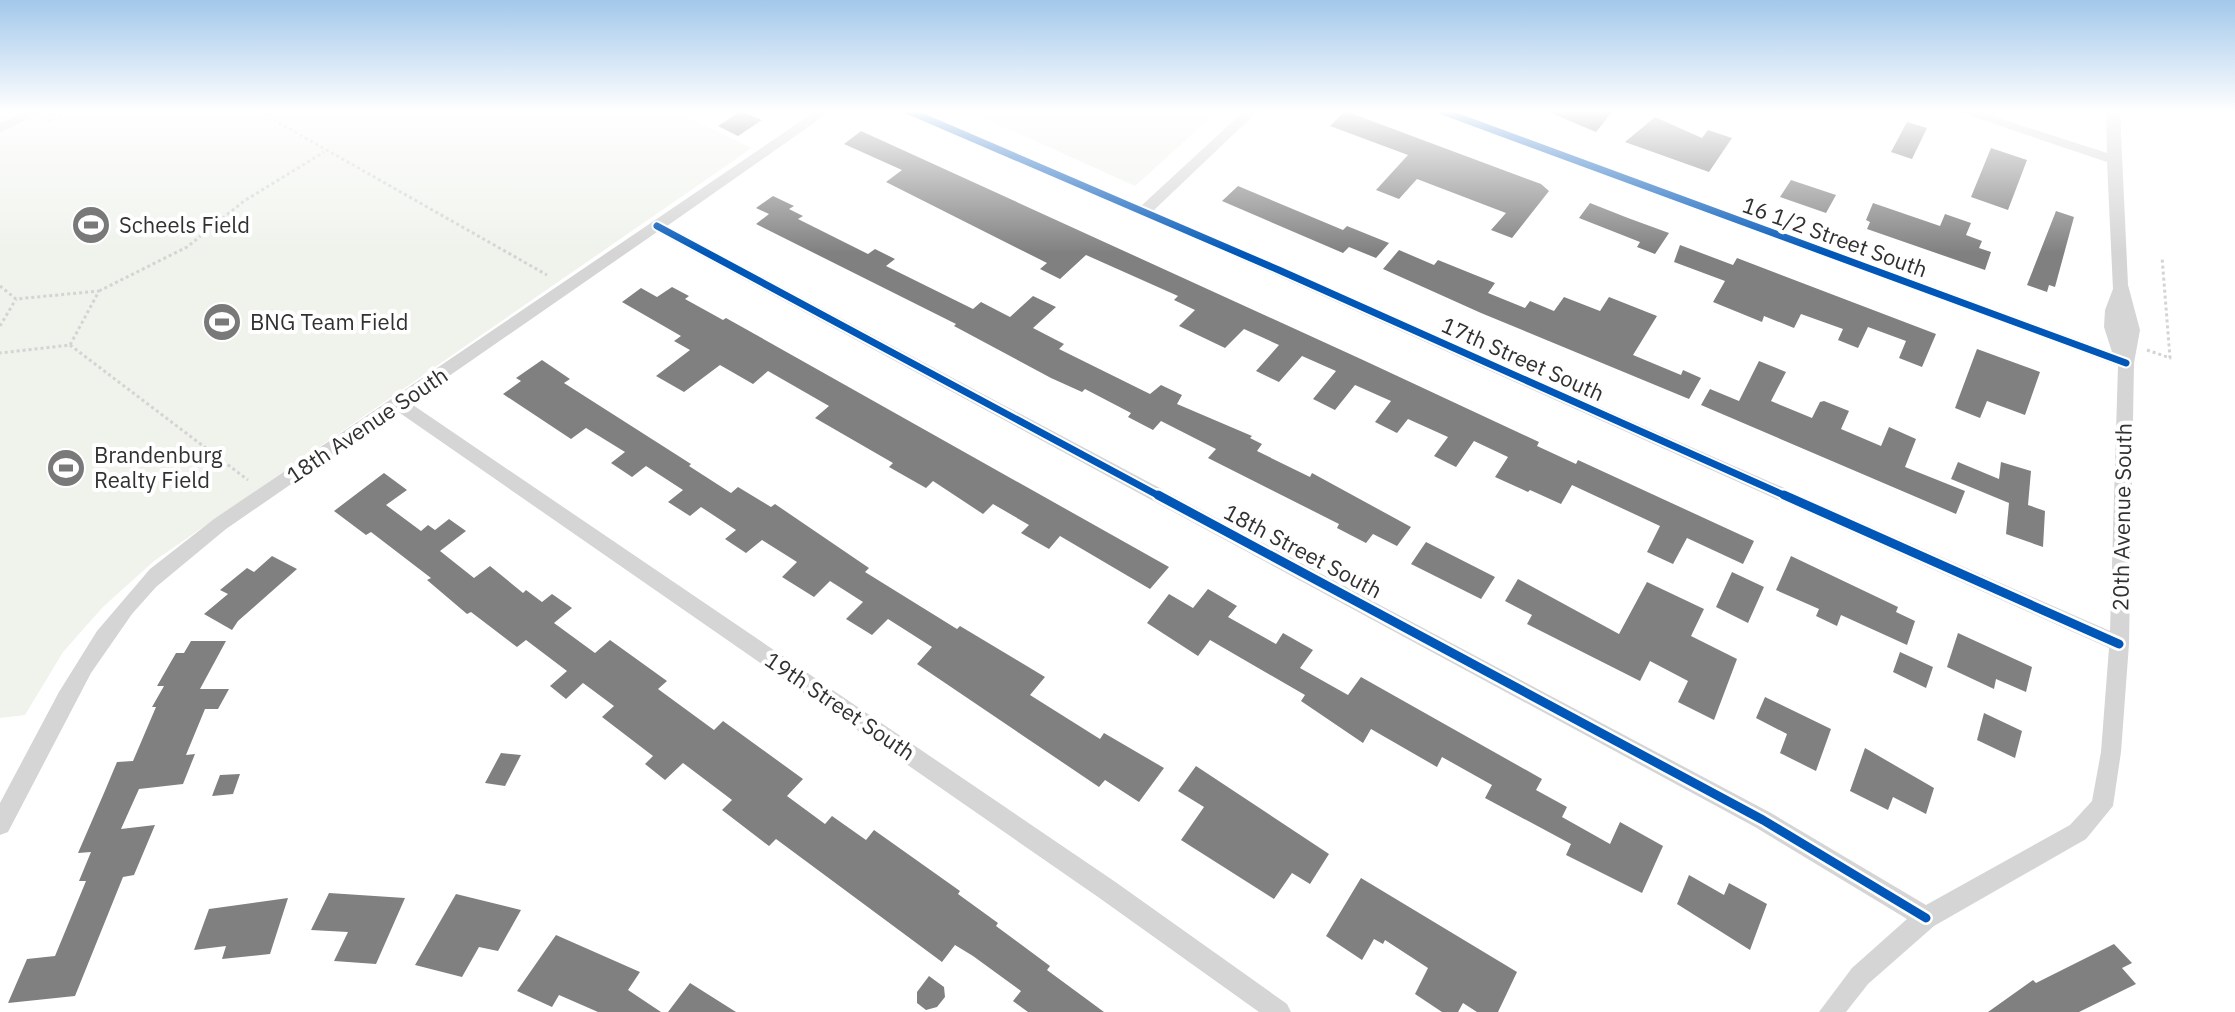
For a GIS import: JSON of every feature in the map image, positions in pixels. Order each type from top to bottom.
[{"type":"street","name":"18th Avenue South","points":[[0,825],[70,692],[108,631],[151,580],[220,524],[756,158]]},
{"type":"street","name":"17th Street South","points":[[1017,158],[1281,271],[2119,644]]},
{"type":"street","points":[[1142,213],[1201,158]]},
{"type":"street","name":"16 1/2 Street South","points":[[1576,158],[2133,355]]},
{"type":"street","points":[[2109,158],[2115,160]]},
{"type":"street","name":"20th Avenue South","points":[[1831,1012],[1860,976],[1926,918],[2078,832],[2102,806],[2111,752],[2119,644],[2133,355],[2110,337],[2111,311],[2120,290],[2115,160]]},
{"type":"street","name":"18th Street South","points":[[657,226],[1749,813],[1926,918]]},
{"type":"street","name":"19th Street South","points":[[399,404],[1279,1012]]},
{"type":"path","points":[[0,286],[16,299],[99,291],[187,247],[244,201],[312,158]]},
{"type":"path","points":[[337,158],[547,275]]},
{"type":"path","points":[[2133,355],[2170,358],[2162,257],[2176,261]]},
{"type":"path","points":[[70,345],[99,291]]},
{"type":"path","points":[[0,326],[16,299]]},
{"type":"path","points":[[0,353],[70,345],[248,480]]},
{"type":"shaded area","points":[[0,158],[737,158],[154,561],[103,607],[63,652],[25,715],[0,718]]},
{"type":"shaded area","points":[[1074,158],[1166,158],[1135,186]]},
{"type":"building","points":[[876,158],[921,158],[1539,442],[1537,446],[1576,464],[1578,460],[1754,541],[1743,564],[1687,538],[1673,564],[1647,552],[1660,526],[1572,485],[1561,504],[1495,477],[1508,457],[1474,441],[1456,467],[1434,456],[1448,437],[1408,419],[1397,433],[1375,422],[1391,401],[1355,385],[1335,410],[1313,399],[1336,371],[1302,356],[1279,382],[1256,371],[1279,345],[1244,329],[1225,348],[1179,326],[1195,310],[1174,300],[1178,296],[1086,255],[1060,279],[1040,269],[1047,263],[886,182],[902,170]]},
{"type":"building","points":[[1405,158],[1472,158],[1541,184],[1549,191],[1512,238],[1491,230],[1506,213],[1417,179],[1399,199],[1376,190]]},
{"type":"building","points":[[1670,158],[1718,158],[1709,172]]},
{"type":"building","points":[[1987,158],[2027,160],[2008,210],[1971,197]]},
{"type":"building","points":[[1791,180],[1836,195],[1826,213],[1780,197]]},
{"type":"building","points":[[1238,186],[1343,230],[1347,226],[1389,243],[1376,258],[1349,247],[1343,253],[1222,201]]},
{"type":"building","points":[[773,196],[794,206],[789,209],[803,216],[798,219],[868,254],[875,249],[895,259],[886,266],[973,309],[981,302],[1010,317],[1033,296],[1056,307],[1033,328],[1064,344],[1059,349],[1150,394],[1161,385],[1182,395],[1177,404],[1252,436],[1250,438],[1262,444],[1257,451],[1310,477],[1312,473],[1411,527],[1397,546],[1373,534],[1366,543],[1337,528],[1339,524],[1208,458],[1216,449],[1161,421],[1153,430],[1128,417],[1131,413],[1085,389],[1082,392],[1051,378],[954,326],[956,324],[756,224],[769,214],[756,208]]},
{"type":"building","points":[[1590,203],[1669,233],[1655,254],[1637,247],[1640,242],[1579,218]]},
{"type":"building","points":[[1873,203],[1940,226],[1945,214],[1971,223],[1966,235],[1982,241],[1979,248],[1991,252],[1985,270],[1867,229],[1870,222],[1866,220]]},
{"type":"building","points":[[2056,211],[2074,217],[2055,287],[2049,285],[2047,292],[2027,285]]},
{"type":"building","points":[[1680,245],[1733,265],[1737,258],[1936,334],[1922,367],[1899,358],[1906,341],[1868,327],[1858,348],[1838,340],[1843,329],[1801,314],[1794,328],[1764,316],[1762,322],[1713,302],[1725,281],[1674,262]]},
{"type":"building","points":[[1399,250],[1434,265],[1438,260],[1495,283],[1488,293],[1525,308],[1530,301],[1554,311],[1564,297],[1600,311],[1609,297],[1657,316],[1633,355],[1681,375],[1683,370],[1701,378],[1689,399],[1481,313],[1383,269]]},
{"type":"building","points":[[672,287],[689,296],[685,299],[723,320],[726,318],[1169,567],[1150,589],[1060,536],[1049,549],[1021,533],[1029,525],[993,504],[983,514],[933,481],[926,488],[889,467],[893,463],[815,418],[829,406],[768,371],[753,384],[720,365],[684,392],[656,376],[690,350],[674,341],[681,336],[622,302],[641,288],[657,297]]},
{"type":"building","points":[[1977,349],[2040,372],[2025,415],[1987,401],[1980,418],[1955,408]]},
{"type":"building","points":[[542,360],[570,379],[564,383],[731,493],[738,487],[771,507],[775,504],[869,568],[865,572],[957,629],[960,626],[1045,677],[1030,695],[1100,739],[1104,733],[1164,768],[1139,802],[1105,780],[1099,787],[917,664],[932,647],[888,619],[872,635],[846,619],[863,602],[830,581],[814,597],[782,577],[797,562],[762,540],[746,553],[725,539],[736,530],[701,507],[690,516],[668,502],[683,490],[646,466],[632,477],[611,463],[625,452],[586,428],[571,439],[503,394],[521,381],[516,378]]},
{"type":"building","points":[[1759,361],[1786,372],[1771,401],[1812,418],[1820,402],[1824,401],[1849,411],[1841,429],[1881,446],[1889,427],[1916,439],[1905,467],[1965,491],[1956,514],[1701,405],[1710,389],[1739,401]]},
{"type":"building","points":[[1958,462],[1999,479],[2001,462],[2031,471],[2028,505],[2045,511],[2043,547],[2006,534],[2009,503],[1951,479]]},
{"type":"building","points":[[384,473],[407,490],[386,505],[421,531],[428,525],[435,530],[449,519],[466,531],[440,551],[474,578],[490,566],[523,593],[526,590],[542,602],[552,594],[572,608],[554,623],[595,653],[610,640],[667,681],[658,689],[714,730],[723,721],[803,779],[787,796],[825,824],[832,816],[866,840],[874,830],[960,891],[958,894],[998,923],[996,926],[1050,966],[1047,970],[1104,1012],[1028,1012],[1013,1001],[1021,991],[973,956],[955,945],[942,962],[776,839],[769,846],[722,810],[732,800],[683,763],[665,780],[645,764],[653,756],[602,717],[614,706],[583,683],[566,699],[550,686],[567,671],[526,640],[517,647],[471,612],[467,614],[427,580],[431,578],[371,532],[366,535],[334,511]]},
{"type":"building","points":[[1426,542],[1495,577],[1481,599],[1411,564]]},
{"type":"building","points":[[272,556],[297,569],[238,621],[232,630],[204,614],[228,594],[220,590],[247,568],[254,572]]},
{"type":"building","points":[[1791,556],[1898,607],[1896,612],[1915,621],[1907,645],[1841,615],[1837,626],[1816,616],[1819,609],[1776,590]]},
{"type":"building","points":[[1732,572],[1764,587],[1748,623],[1716,607]]},
{"type":"building","points":[[1518,579],[1619,634],[1647,582],[1704,609],[1691,636],[1737,659],[1714,720],[1678,702],[1688,681],[1650,661],[1640,681],[1527,624],[1532,615],[1505,601]]},
{"type":"building","points":[[1208,589],[1237,606],[1228,617],[1276,644],[1283,633],[1313,650],[1300,668],[1348,695],[1361,677],[1542,779],[1536,790],[1567,807],[1562,817],[1610,844],[1620,822],[1663,846],[1642,893],[1566,855],[1571,844],[1485,798],[1492,785],[1442,757],[1437,767],[1371,729],[1363,743],[1301,701],[1305,695],[1210,640],[1198,656],[1147,623],[1169,594],[1193,608]]},
{"type":"building","points":[[1958,633],[2032,667],[2026,692],[1996,679],[1994,689],[1947,667]]},
{"type":"building","points":[[191,641],[226,641],[200,689],[229,689],[218,709],[205,709],[186,755],[195,754],[183,784],[139,789],[121,829],[155,825],[134,875],[123,877],[75,996],[8,1003],[27,959],[55,956],[86,881],[79,881],[91,852],[78,853],[117,762],[133,761],[156,707],[152,707],[164,686],[157,686],[176,653],[184,653]]},
{"type":"building","points":[[1900,652],[1933,667],[1926,688],[1893,672]]},
{"type":"building","points":[[1765,697],[1831,729],[1816,771],[1780,753],[1787,734],[1756,718]]},
{"type":"building","points":[[1984,713],[2022,731],[2015,758],[1977,740]]},
{"type":"building","points":[[1865,748],[1934,788],[1926,814],[1893,797],[1888,810],[1850,791]]},
{"type":"building","points":[[501,753],[521,755],[505,786],[485,783]]},
{"type":"building","points":[[1196,766],[1329,854],[1310,884],[1292,873],[1274,899],[1181,840],[1204,807],[1178,791]]},
{"type":"building","points":[[240,774],[233,794],[212,796],[220,775]]},
{"type":"building","points":[[1689,875],[1724,895],[1729,883],[1767,904],[1750,950],[1677,904]]},
{"type":"building","points":[[1361,878],[1517,972],[1498,1012],[1477,1012],[1463,1003],[1458,1012],[1442,1012],[1415,994],[1428,968],[1385,940],[1383,944],[1374,939],[1362,960],[1326,936]]},
{"type":"building","points":[[329,893],[405,898],[376,964],[334,961],[348,932],[311,930]]},
{"type":"building","points":[[456,894],[521,910],[498,951],[479,947],[462,977],[415,965]]},
{"type":"building","points":[[288,898],[270,954],[222,959],[226,946],[194,950],[209,909]]},
{"type":"building","points":[[556,935],[640,972],[628,990],[661,1012],[598,1012],[559,995],[552,1007],[517,991]]},
{"type":"building","points":[[2114,944],[2132,963],[2122,968],[2136,984],[2079,1012],[1988,1012],[2033,980],[2036,983]]},
{"type":"building","points":[[929,976],[944,987],[945,997],[937,1007],[926,1010],[917,1003],[917,992]]},
{"type":"building","points":[[690,983],[736,1012],[668,1012]]},
{"type":"cycle path","points":[[1019,158],[1281,271],[2119,644]]},
{"type":"cycle path","points":[[1570,158],[2126,363]]},
{"type":"cycle path","points":[[657,226],[1763,820],[1926,918]]},
{"type":"place","name":"Scheels Field","points":[[91,225]]},
{"type":"place","name":"BNG Team Field","points":[[222,322]]},
{"type":"place","name":"Brandenburg Realty Field","points":[[66,468]]}]
